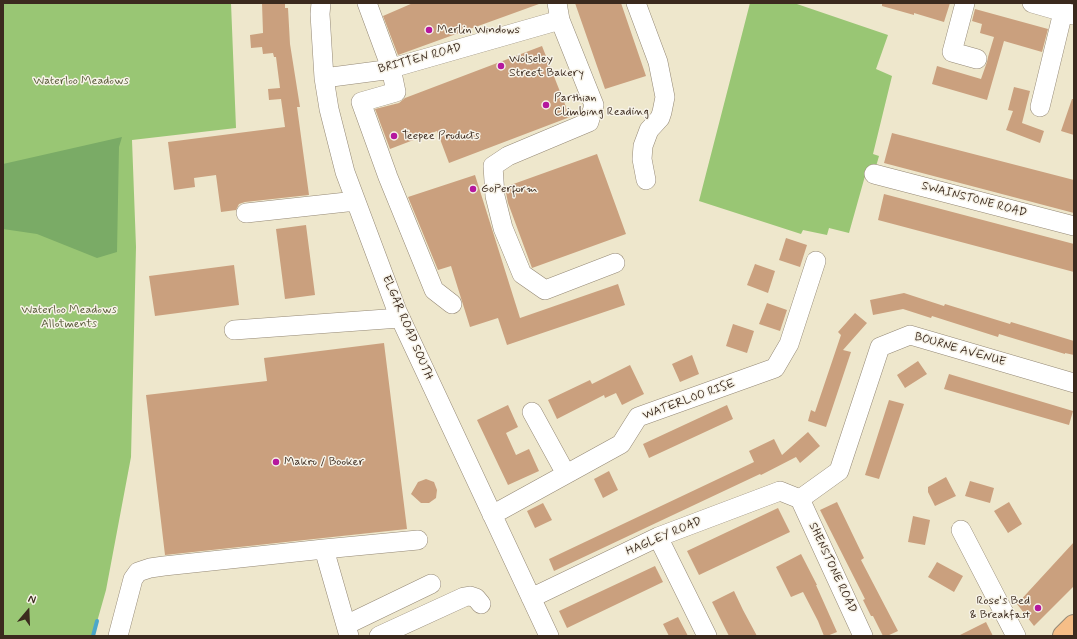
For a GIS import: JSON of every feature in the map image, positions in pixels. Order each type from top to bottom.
[{"type":"main road","points":[[1064,636],[1074,626]]},
{"type":"street","name":"ELGAR ROAD SOUTH","points":[[321,3],[320,14],[324,78],[329,109],[346,172],[356,201],[400,318],[549,636]]},
{"type":"street","points":[[367,3],[391,68],[396,92],[361,102],[388,177],[434,290],[452,304]]},
{"type":"street","points":[[636,3],[658,62],[665,97],[660,118],[649,130],[643,146],[642,160],[646,180]]},
{"type":"street","points":[[965,3],[952,52],[977,59]]},
{"type":"street","points":[[1032,3],[1069,14],[1040,107]]},
{"type":"street","name":"BRITTEN ROAD","points":[[324,78],[391,68],[559,12],[594,105],[589,122],[508,156],[493,166],[495,196],[503,228],[522,274],[545,290],[614,262]]},
{"type":"street","name":"SWAINSTONE ROAD","points":[[874,174],[1074,226]]},
{"type":"street","points":[[246,214],[356,201]]},
{"type":"street","name":"WATERLOO RISE","points":[[492,515],[621,444],[638,417],[779,375],[816,261]]},
{"type":"street","points":[[234,330],[400,318]]},
{"type":"street","name":"BOURNE AVENUE","points":[[800,499],[839,472],[880,347],[910,335],[1074,383]]},
{"type":"street","points":[[532,412],[566,474]]},
{"type":"street","name":"HAGLEY ROAD","points":[[531,598],[658,536],[780,491],[800,499]]},
{"type":"street","name":"SHENSTONE ROAD","points":[[800,499],[863,636]]},
{"type":"street","points":[[960,530],[1016,636]]},
{"type":"street","points":[[658,536],[707,636]]},
{"type":"street","points":[[118,636],[133,578],[138,572],[150,568],[418,540]]},
{"type":"street","points":[[324,549],[348,631],[431,584]]},
{"type":"street","points":[[379,636],[464,597],[470,596],[476,598],[481,604]]},
{"type":"green space","name":"Waterloo Meadows","points":[[3,3],[231,3],[236,128],[132,140],[136,247],[131,457],[106,590],[93,636],[3,636]]},
{"type":"green space","points":[[750,3],[794,3],[888,35],[876,69],[892,76],[873,154],[879,156],[873,177],[865,176],[849,233],[829,228],[827,235],[803,230],[801,234],[699,201]]},
{"type":"green space","points":[[122,137],[119,147],[117,252],[97,258],[37,234],[3,229],[3,164]]},
{"type":"building","points":[[262,3],[285,3],[285,8],[288,8],[290,44],[300,107],[297,107],[309,195],[245,202],[239,204],[236,210],[221,212],[216,175],[194,178],[195,187],[174,190],[168,142],[285,127],[281,99],[269,100],[268,89],[280,88],[276,57],[274,57],[273,53],[263,54],[262,47],[251,48],[250,35],[263,33]]},
{"type":"building","points":[[413,3],[539,4],[398,55],[383,16]]},
{"type":"building","points":[[575,3],[621,3],[646,76],[605,89]]},
{"type":"building","points":[[882,3],[950,3],[944,22],[914,13],[914,15],[882,6]]},
{"type":"building","points":[[975,9],[1048,29],[1042,52],[1004,41],[987,100],[932,84],[937,66],[981,79],[994,37],[980,33],[982,24],[972,21]]},
{"type":"building","points":[[542,46],[570,117],[449,163],[437,131],[390,149],[375,109],[399,103],[405,98]]},
{"type":"building","points":[[1014,87],[1030,91],[1022,123],[1044,131],[1040,143],[1006,130],[1013,111],[1008,110]]},
{"type":"building","points":[[1072,99],[1074,99],[1074,135],[1061,131]]},
{"type":"building","points":[[892,133],[1074,180],[1074,213],[884,163]]},
{"type":"building","points":[[597,154],[626,234],[532,268],[508,203],[505,187]]},
{"type":"building","points":[[475,175],[520,318],[618,284],[625,305],[507,345],[498,318],[470,327],[451,266],[438,270],[408,197]]},
{"type":"building","points":[[884,194],[1074,244],[1074,272],[878,220]]},
{"type":"building","points":[[306,225],[315,295],[285,299],[276,229]]},
{"type":"building","points":[[786,238],[807,245],[800,267],[779,260]]},
{"type":"building","points":[[755,264],[775,271],[768,293],[747,285]]},
{"type":"building","points":[[234,265],[239,305],[155,316],[149,276]]},
{"type":"building","points":[[904,293],[944,306],[945,304],[1010,324],[1011,322],[1074,341],[1074,355],[1065,354],[999,334],[998,337],[932,316],[931,318],[903,309],[873,315],[870,300]]},
{"type":"building","points":[[767,303],[787,310],[780,331],[759,324]]},
{"type":"building","points":[[855,313],[867,323],[843,350],[851,352],[826,427],[808,421],[811,410],[815,412],[841,335],[838,332]]},
{"type":"building","points":[[733,324],[754,331],[747,353],[726,346]]},
{"type":"building","name":"Makro / Booker","points":[[384,343],[407,529],[165,555],[146,395],[267,381],[264,358]]},
{"type":"building","points":[[692,355],[699,374],[680,382],[672,364]]},
{"type":"building","points":[[918,361],[927,374],[905,388],[897,375]]},
{"type":"building","points":[[630,365],[644,394],[622,405],[616,393],[605,398],[604,395],[557,419],[548,400],[590,380],[592,384]]},
{"type":"building","points":[[949,374],[1073,411],[1069,425],[944,389]]},
{"type":"building","points":[[889,400],[904,404],[879,479],[865,475]]},
{"type":"building","points":[[508,405],[518,427],[506,433],[516,455],[529,449],[539,471],[508,485],[477,420]]},
{"type":"building","points":[[727,405],[733,419],[649,458],[643,444]]},
{"type":"building","points":[[808,432],[820,446],[800,463],[796,457],[761,475],[760,474],[554,571],[549,559],[754,462],[749,451],[774,439],[782,455]]},
{"type":"building","points":[[609,471],[618,490],[603,498],[594,479]]},
{"type":"building","points":[[946,477],[956,496],[935,506],[928,492],[928,487]]},
{"type":"building","points":[[426,479],[434,482],[437,490],[436,498],[429,503],[421,503],[411,494],[418,482]]},
{"type":"building","points":[[970,481],[994,488],[990,503],[965,496]]},
{"type":"building","points":[[837,502],[864,558],[861,560],[898,631],[887,636],[883,636],[873,616],[871,616],[863,600],[865,599],[820,510]]},
{"type":"building","points":[[1009,502],[1022,524],[1008,533],[994,511]]},
{"type":"building","points":[[543,503],[552,520],[535,528],[527,511]]},
{"type":"building","points":[[778,508],[790,532],[699,575],[687,551]]},
{"type":"building","points":[[913,516],[930,520],[925,545],[908,542]]},
{"type":"building","points":[[1074,542],[1074,586],[1034,626],[1017,604]]},
{"type":"building","points":[[801,554],[817,585],[837,632],[827,636],[824,636],[803,592],[791,597],[776,567]]},
{"type":"building","points":[[937,562],[963,576],[954,592],[928,577]]},
{"type":"building","points":[[655,566],[663,582],[567,628],[559,611]]},
{"type":"building","points":[[734,591],[757,636],[729,636],[712,602]]},
{"type":"building","points":[[678,617],[688,636],[669,636],[663,624]]},
{"type":"building","points":[[986,622],[993,636],[958,636]]},
{"type":"waterway","points":[[93,636],[97,621]]},
{"type":"place","name":"Merlin Windows","points":[[429,30]]},
{"type":"place","name":"Wolseley Street Bakery","points":[[501,66]]},
{"type":"place","name":"Parthian Climbing Reading","points":[[546,105]]},
{"type":"place","name":"Teepee Products","points":[[394,136]]},
{"type":"place","name":"GoPerform","points":[[473,189]]},
{"type":"place","name":"Makro / Booker","points":[[276,462]]},
{"type":"place","name":"Rose's Bed & Breakfast","points":[[1038,608]]},
{"type":"park label","name":"Waterloo Meadows Allotments","points":[[69,317]]}]
